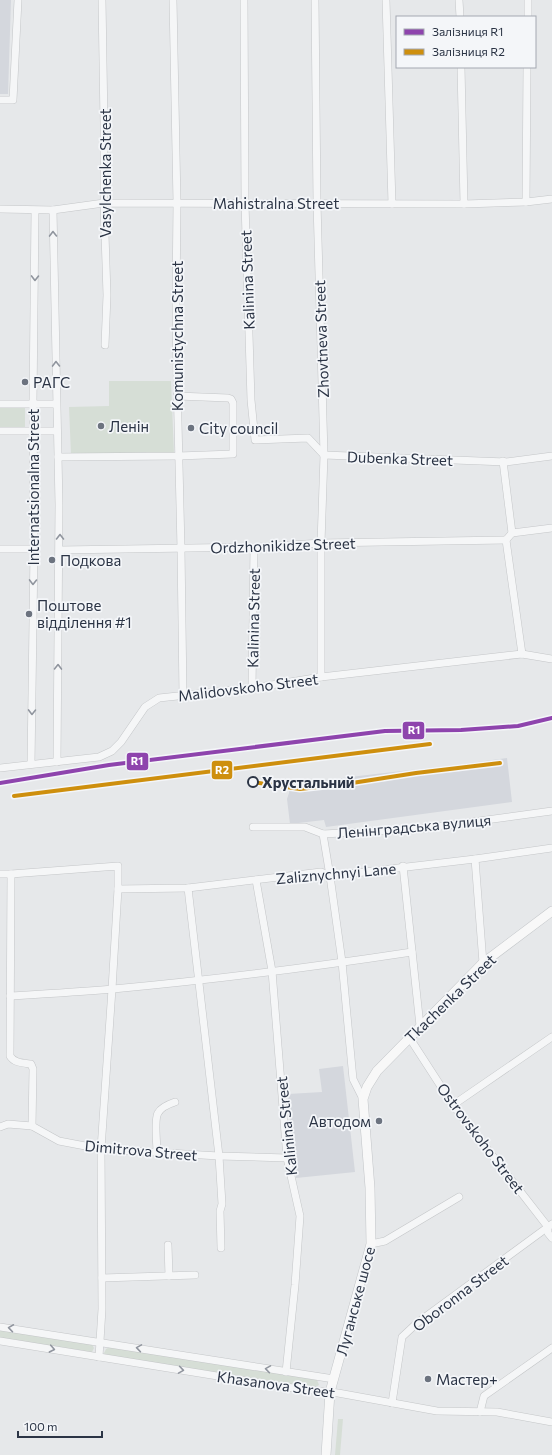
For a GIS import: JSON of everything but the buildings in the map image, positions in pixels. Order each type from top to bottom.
[{"type":"main road","name":"Tkachenka Street","points":[[362,1099],[367,1087],[378,1071],[409,1037],[483,963],[552,911]]},
{"type":"main road","name":"Луганське шосе","points":[[326,1455],[330,1392],[371,1244],[370,1188],[362,1099]]},
{"type":"street","points":[[0,100],[13,100],[18,0]]},
{"type":"street","name":"Vasylchenka Street","points":[[102,0],[106,295],[105,345]]},
{"type":"street","name":"Komunistychna Street","points":[[173,0],[177,203],[177,396],[183,696]]},
{"type":"street","name":"Kalinina Street","points":[[244,0],[245,203],[251,400],[255,440],[308,438],[324,455]]},
{"type":"street","name":"Zhovtneva Street","points":[[316,0],[317,203],[324,455],[321,543],[321,677]]},
{"type":"street","points":[[386,0],[392,204]]},
{"type":"street","points":[[459,0],[460,16]]},
{"type":"street","points":[[528,0],[528,16]]},
{"type":"street","points":[[461,68],[464,204]]},
{"type":"street","points":[[526,202],[527,68]]},
{"type":"street","name":"Mahistralna Street","points":[[0,209],[35,211],[53,210],[104,203],[464,204],[526,202],[552,199]]},
{"type":"street","name":"Internatsionalna Street","points":[[53,210],[60,550],[57,762]]},
{"type":"street","name":"Internatsionalna Street","points":[[31,764],[34,549],[33,404],[35,211]]},
{"type":"street","points":[[58,457],[233,454],[233,404],[231,399],[177,396]]},
{"type":"street","points":[[0,404],[56,404]]},
{"type":"street","points":[[0,431],[57,431]]},
{"type":"street","name":"Dubenka Street","points":[[324,455],[503,461],[552,456]]},
{"type":"street","points":[[503,461],[512,533]]},
{"type":"street","points":[[522,654],[506,540],[512,533],[552,528]]},
{"type":"street","name":"Ordzhonikidze Street","points":[[60,550],[181,549],[321,543],[506,540]]},
{"type":"street","name":"Kalinina Street","points":[[252,688],[254,547]]},
{"type":"street","points":[[0,549],[34,549]]},
{"type":"street","name":"Malidovskoho Street","points":[[0,768],[99,757],[112,751],[122,742],[145,707],[159,698],[252,688],[321,677],[522,654],[552,659]]},
{"type":"street","name":"Ленінградська вулиця","points":[[253,826],[305,827],[323,834],[420,829],[552,811]]},
{"type":"street","points":[[323,834],[342,962],[353,1079],[362,1099]]},
{"type":"street","name":"Zaliznychnyi Lane","points":[[118,889],[188,888],[321,872],[330,876],[552,848]]},
{"type":"street","points":[[474,859],[483,963]]},
{"type":"street","points":[[0,874],[118,866],[112,989],[101,1149],[102,1309],[98,1357]]},
{"type":"street","points":[[403,866],[420,1026]]},
{"type":"street","points":[[11,874],[10,1056],[12,1059],[19,1062],[31,1064],[33,1069],[32,1126]]},
{"type":"street","name":"Kalinina Street","points":[[256,880],[272,971],[287,1158],[300,1216],[286,1372]]},
{"type":"street","points":[[188,888],[219,1156],[222,1204],[220,1211],[221,1248]]},
{"type":"street","points":[[10,996],[112,989],[199,980],[412,952]]},
{"type":"street","name":"Ostrovskoho Street","points":[[409,1037],[453,1105],[550,1226],[548,1233],[552,1238]]},
{"type":"street","points":[[453,1105],[552,1037]]},
{"type":"street","points":[[157,1152],[158,1113],[164,1107],[174,1102]]},
{"type":"street","name":"Dimitrova Street","points":[[0,1127],[8,1124],[32,1126],[59,1141],[101,1149],[219,1156],[287,1158]]},
{"type":"street","points":[[371,1244],[385,1241],[459,1197]]},
{"type":"street","name":"Oboronna Street","points":[[392,1403],[402,1337],[417,1323],[550,1226]]},
{"type":"street","points":[[168,1245],[169,1276]]},
{"type":"street","points":[[102,1278],[195,1275]]},
{"type":"street","name":"Khasanova Street","points":[[0,1327],[334,1379]]},
{"type":"street","name":"Khasanova Street","points":[[0,1341],[285,1387],[330,1392],[437,1411],[497,1412],[552,1422]]},
{"type":"street","points":[[480,1412],[484,1396],[552,1348]]},
{"type":"shaded area","points":[[0,0],[11,0],[8,94],[0,94]]},
{"type":"shaded area","points":[[109,381],[171,381],[174,454],[71,455],[69,407],[109,406]]},
{"type":"shaded area","points":[[0,408],[25,408],[25,429],[0,429]]},
{"type":"shaded area","points":[[507,758],[512,802],[326,827],[324,820],[290,824],[287,799],[290,784],[311,783]]},
{"type":"shaded area","points":[[343,1066],[355,1172],[296,1178],[288,1094],[322,1092],[319,1069]]},
{"type":"shaded area","points":[[0,1330],[91,1343],[94,1348],[92,1352],[0,1338]]},
{"type":"shaded area","points":[[110,1347],[315,1379],[319,1385],[314,1388],[105,1355],[104,1353],[106,1349]]},
{"type":"shaded area","points":[[338,1419],[343,1419],[340,1455],[335,1455]]},
{"type":"rail line","name":"R1","points":[[0,783],[109,765],[385,731],[461,730],[518,726],[552,718]]},
{"type":"rail line","name":"R2","points":[[14,796],[430,744]]},
{"type":"rail line","name":"R2","points":[[252,782],[300,789],[500,763]]},
{"type":"place","name":"РАГС","points":[[25,382]]},
{"type":"place","name":"Ленін","points":[[101,426]]},
{"type":"place","name":"City council","points":[[191,428]]},
{"type":"place","name":"Подкова","points":[[52,560]]},
{"type":"place","name":"Поштове відділення #1","points":[[29,614]]},
{"type":"place","name":"Хрустальний","points":[[253,782]]},
{"type":"place","name":"Автодом","points":[[379,1121]]},
{"type":"place","name":"Мастер+","points":[[428,1379]]}]
